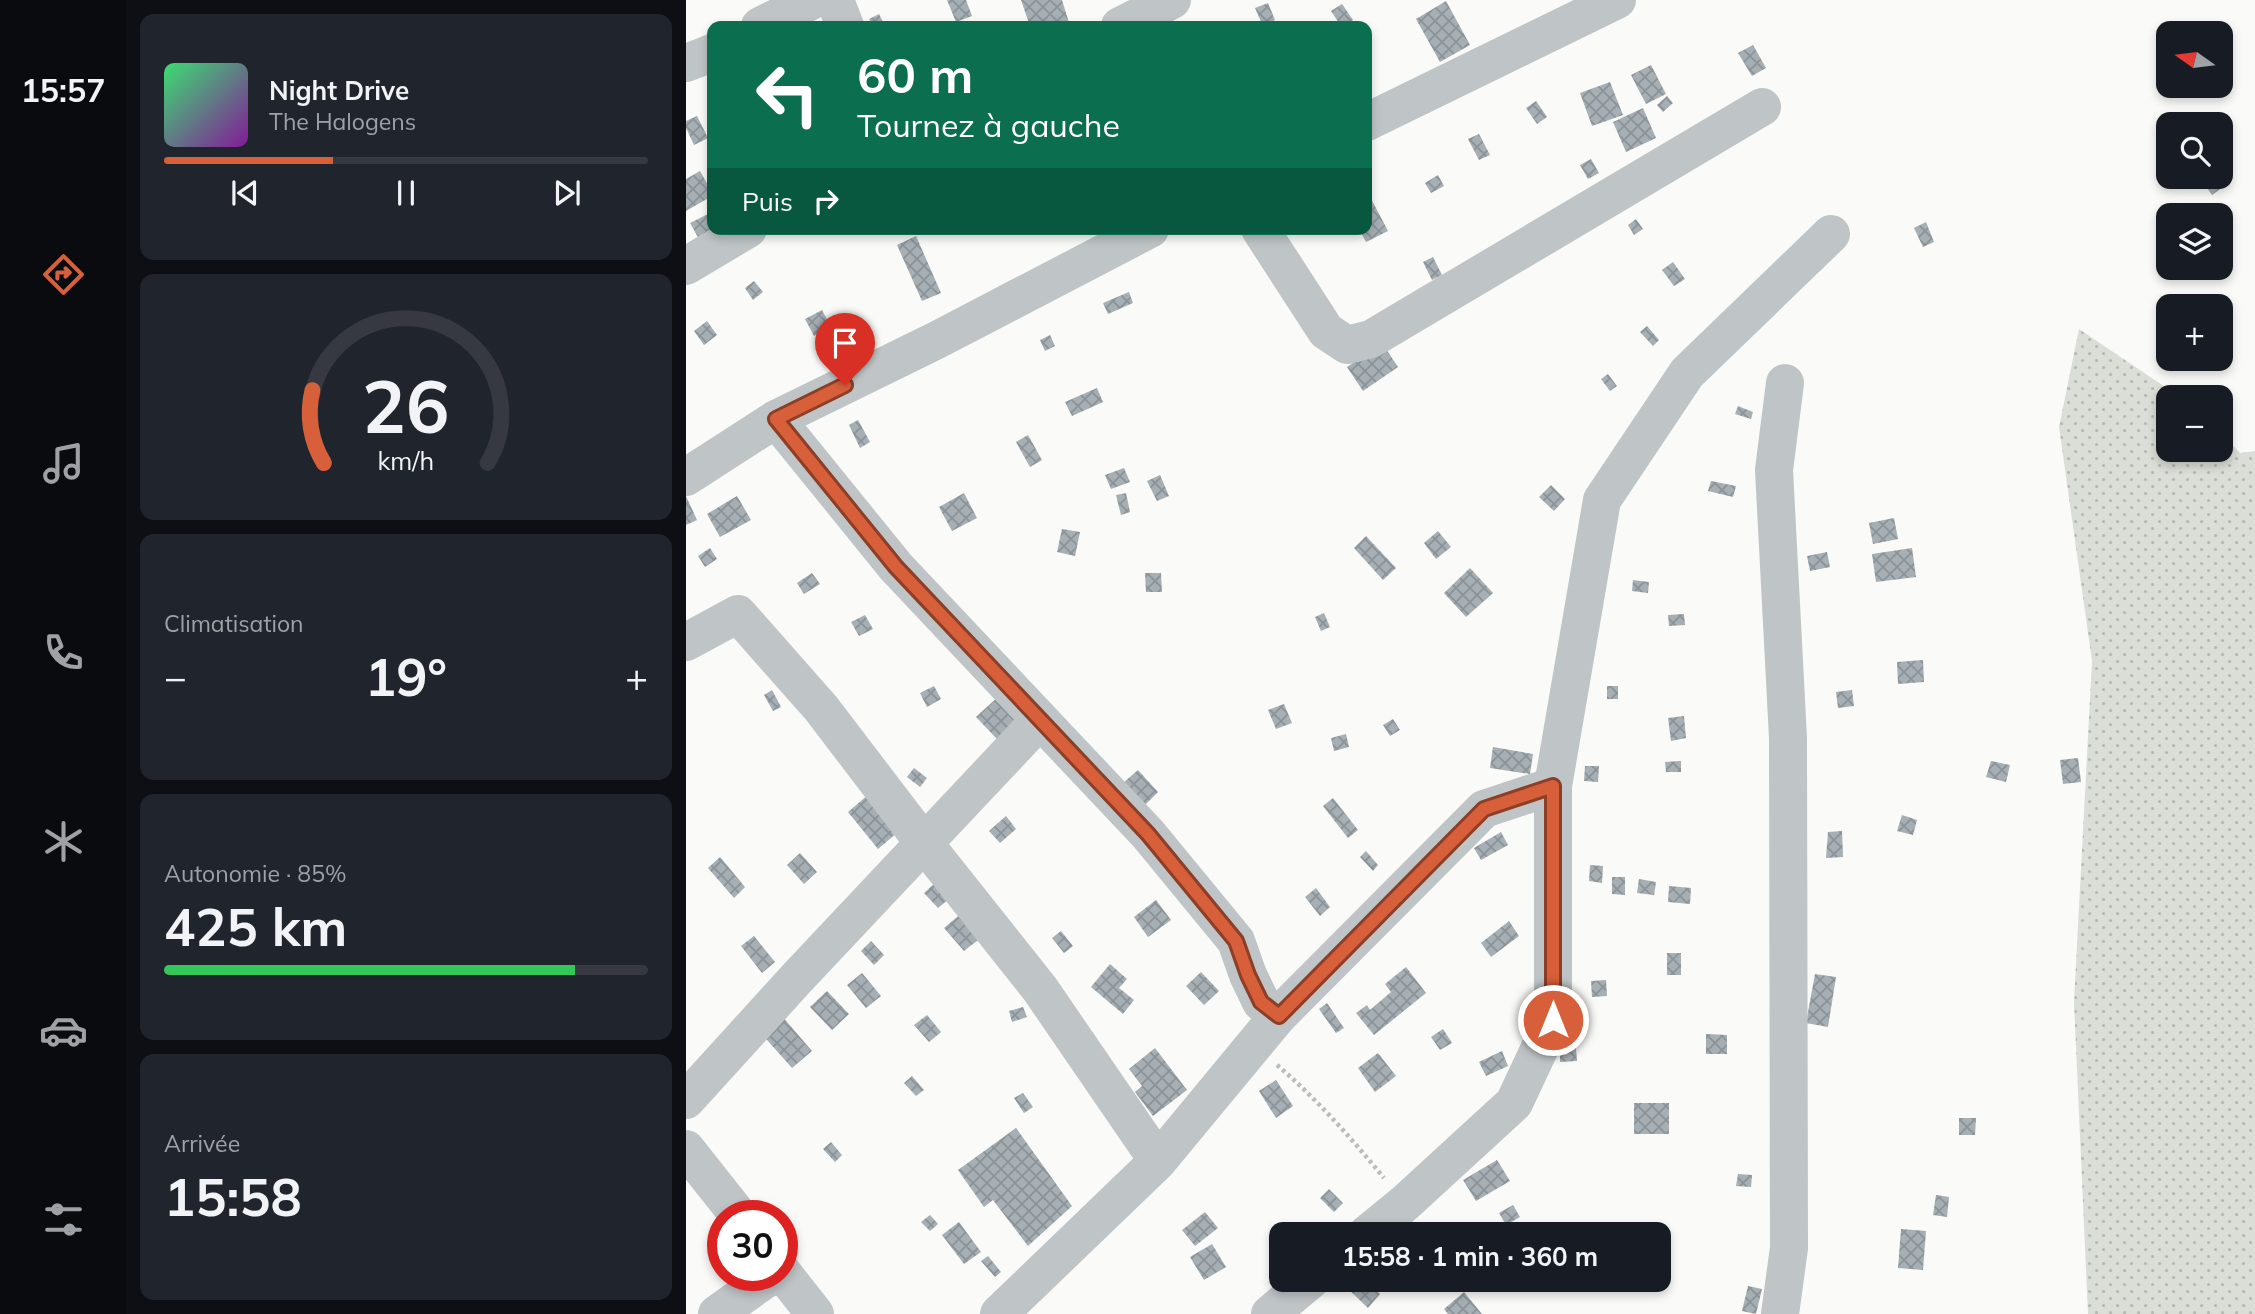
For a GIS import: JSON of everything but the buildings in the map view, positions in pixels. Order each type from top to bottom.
[{"type":"street","points":[[770,21],[813,0]]},
{"type":"street","points":[[835,0],[843,21]]},
{"type":"street","points":[[1130,21],[1172,0]]},
{"type":"street","points":[[1372,119],[1617,0]]},
{"type":"street","points":[[686,63],[707,56]]},
{"type":"street","points":[[1264,235],[1326,331],[1347,345],[1371,339],[1762,107]]},
{"type":"street","points":[[1382,1222],[1514,1103],[1553,1020],[1553,786],[1602,500],[1687,373],[1831,234]]},
{"type":"street","points":[[686,266],[738,235]]},
{"type":"street","points":[[686,477],[776,419],[937,340],[1138,235]]},
{"type":"street","points":[[1780,1314],[1789,1248],[1788,738],[1774,470],[1785,383]]},
{"type":"street","points":[[776,419],[896,567],[1148,834],[1236,941],[1261,1002],[1279,1016]]},
{"type":"street","points":[[686,642],[738,614],[821,708],[1040,989],[1158,1161]]},
{"type":"street","points":[[686,1100],[796,979],[1040,721]]},
{"type":"street","points":[[999,1314],[1158,1161],[1279,1016],[1484,809],[1553,786]]},
{"type":"street","points":[[686,1149],[726,1200]]},
{"type":"street","points":[[717,1314],[749,1291]]},
{"type":"street","points":[[797,1291],[815,1314]]},
{"type":"street","points":[[1270,1314],[1296,1292]]},
{"type":"path","points":[[1254,1046],[1300,1085],[1346,1132],[1405,1203]]},
{"type":"shaded area","points":[[2079,329],[2162,385],[2156,385],[2156,462],[2233,462],[2233,446],[2240,453],[2255,451],[2255,1314],[2088,1314],[2074,1002],[2092,661],[2059,427]]},
{"type":"route","points":[[845,385],[776,419],[896,567],[1148,834],[1236,941],[1261,1002],[1279,1016],[1484,809],[1553,786],[1553,1020]]}]
